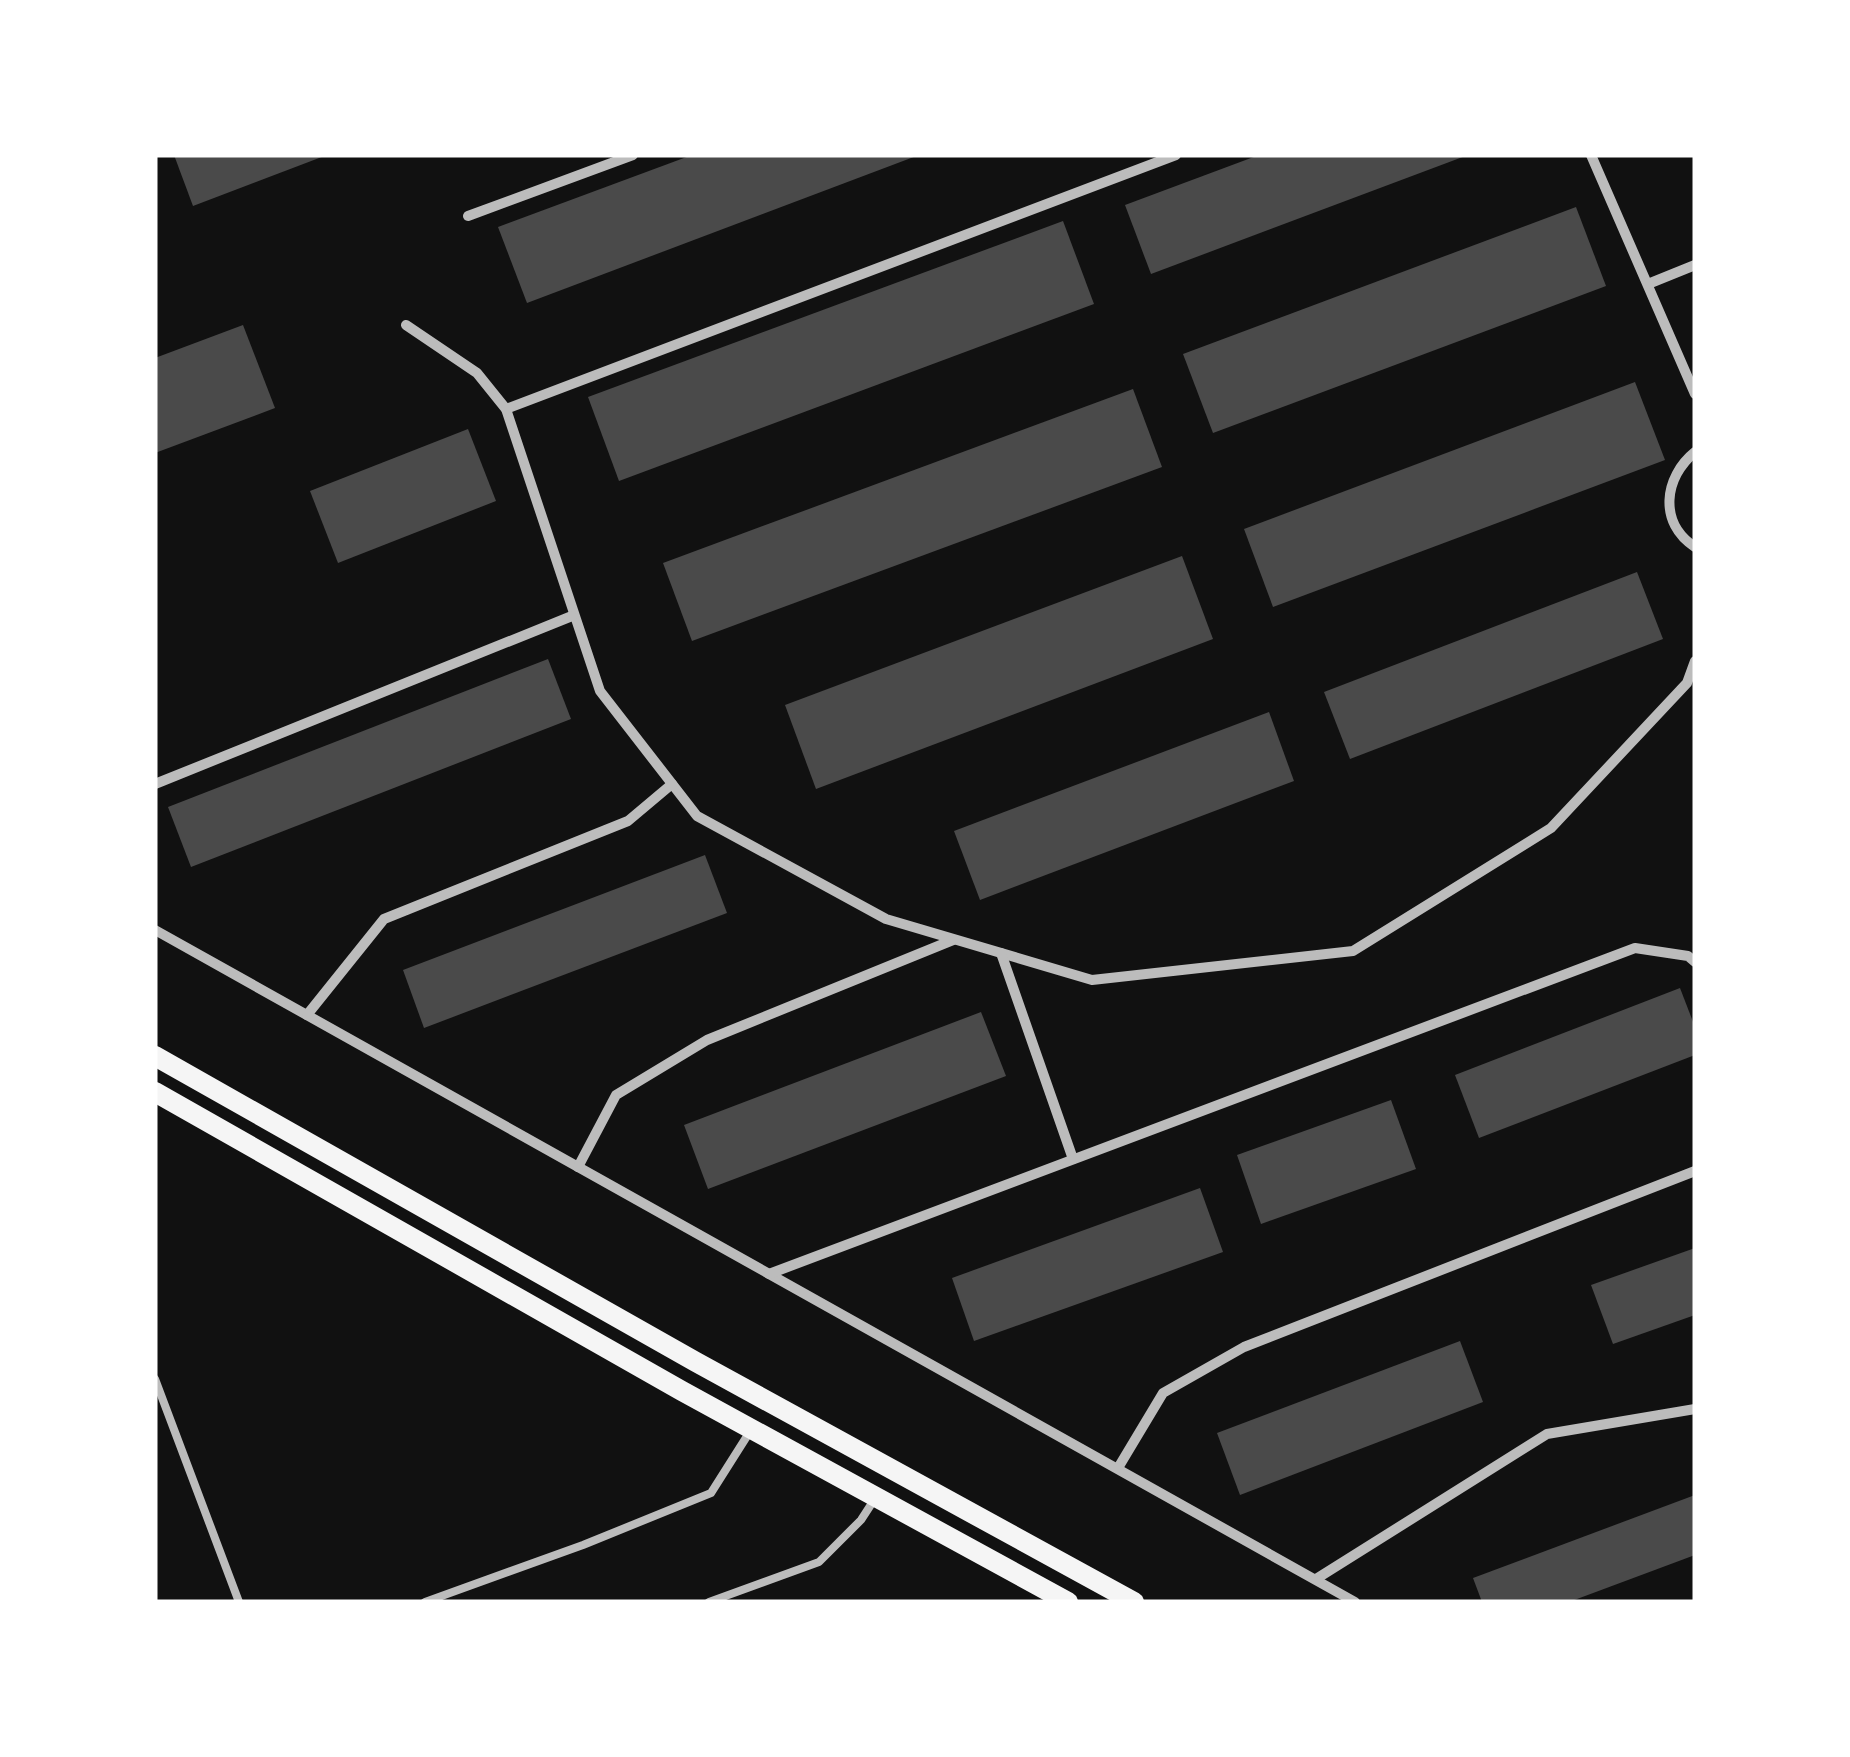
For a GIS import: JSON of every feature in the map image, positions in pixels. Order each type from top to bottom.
[{"type":"main road","points":[[155,1056],[696,1362],[1134,1602]]},
{"type":"main road","points":[[155,1092],[1068,1602]]},
{"type":"street","points":[[468,216],[633,155]]},
{"type":"street","points":[[506,409],[1176,155]]},
{"type":"street","points":[[1591,155],[1695,394]]},
{"type":"street","points":[[1648,284],[1695,265]]},
{"type":"street","points":[[406,325],[477,374],[506,409],[600,692],[697,816],[886,920],[1092,980],[1353,951],[1551,828],[1687,683],[1695,661]]},
{"type":"street","points":[[1695,452],[1672,478],[1668,501],[1672,520],[1695,546]]},
{"type":"street","points":[[155,784],[572,616]]},
{"type":"street","points":[[307,1016],[384,919],[628,821],[672,784]]},
{"type":"street","points":[[155,930],[1355,1602]]},
{"type":"street","points":[[578,1167],[616,1095],[706,1040],[955,939]]},
{"type":"street","points":[[769,1274],[1635,948],[1688,956],[1695,962]]},
{"type":"street","points":[[1001,954],[1073,1159]]},
{"type":"street","points":[[1118,1468],[1163,1394],[1244,1347],[1695,1171]]},
{"type":"street","points":[[1316,1579],[1547,1434],[1695,1409]]},
{"type":"lane","points":[[155,1379],[239,1602]]},
{"type":"lane","points":[[425,1602],[712,1493],[752,1428]]},
{"type":"lane","points":[[709,1602],[820,1562],[861,1520],[876,1497]]},
{"type":"building","points":[[174,155],[327,155],[193,206]]},
{"type":"building","points":[[692,155],[919,155],[527,303],[498,227]]},
{"type":"building","points":[[1259,155],[1468,155],[1151,274],[1125,205]]},
{"type":"building","points":[[1576,207],[1606,286],[1213,433],[1183,354]]},
{"type":"building","points":[[1063,221],[1094,304],[619,481],[588,397]]},
{"type":"building","points":[[243,325],[275,408],[155,453],[155,358]]},
{"type":"building","points":[[1635,382],[1665,460],[1273,607],[1244,529]]},
{"type":"building","points":[[1133,389],[1162,467],[692,641],[663,563]]},
{"type":"building","points":[[468,429],[496,501],[338,563],[310,491]]},
{"type":"building","points":[[1182,556],[1213,639],[816,789],[785,705]]},
{"type":"building","points":[[1637,572],[1663,639],[1350,759],[1324,692]]},
{"type":"building","points":[[548,659],[571,719],[191,867],[168,807]]},
{"type":"building","points":[[1269,712],[1294,781],[980,900],[954,831]]},
{"type":"building","points":[[705,855],[727,913],[424,1028],[403,970]]},
{"type":"building","points":[[1680,988],[1695,1027],[1695,1055],[1479,1138],[1455,1075]]},
{"type":"building","points":[[981,1012],[1006,1076],[708,1189],[684,1125]]},
{"type":"building","points":[[1391,1100],[1416,1169],[1261,1224],[1237,1155]]},
{"type":"building","points":[[1200,1188],[1223,1252],[974,1341],[952,1278]]},
{"type":"building","points":[[1695,1248],[1695,1315],[1613,1344],[1591,1285]]},
{"type":"building","points":[[1460,1341],[1483,1402],[1240,1495],[1217,1433]]},
{"type":"building","points":[[1695,1495],[1695,1555],[1569,1602],[1482,1602],[1473,1578]]}]
